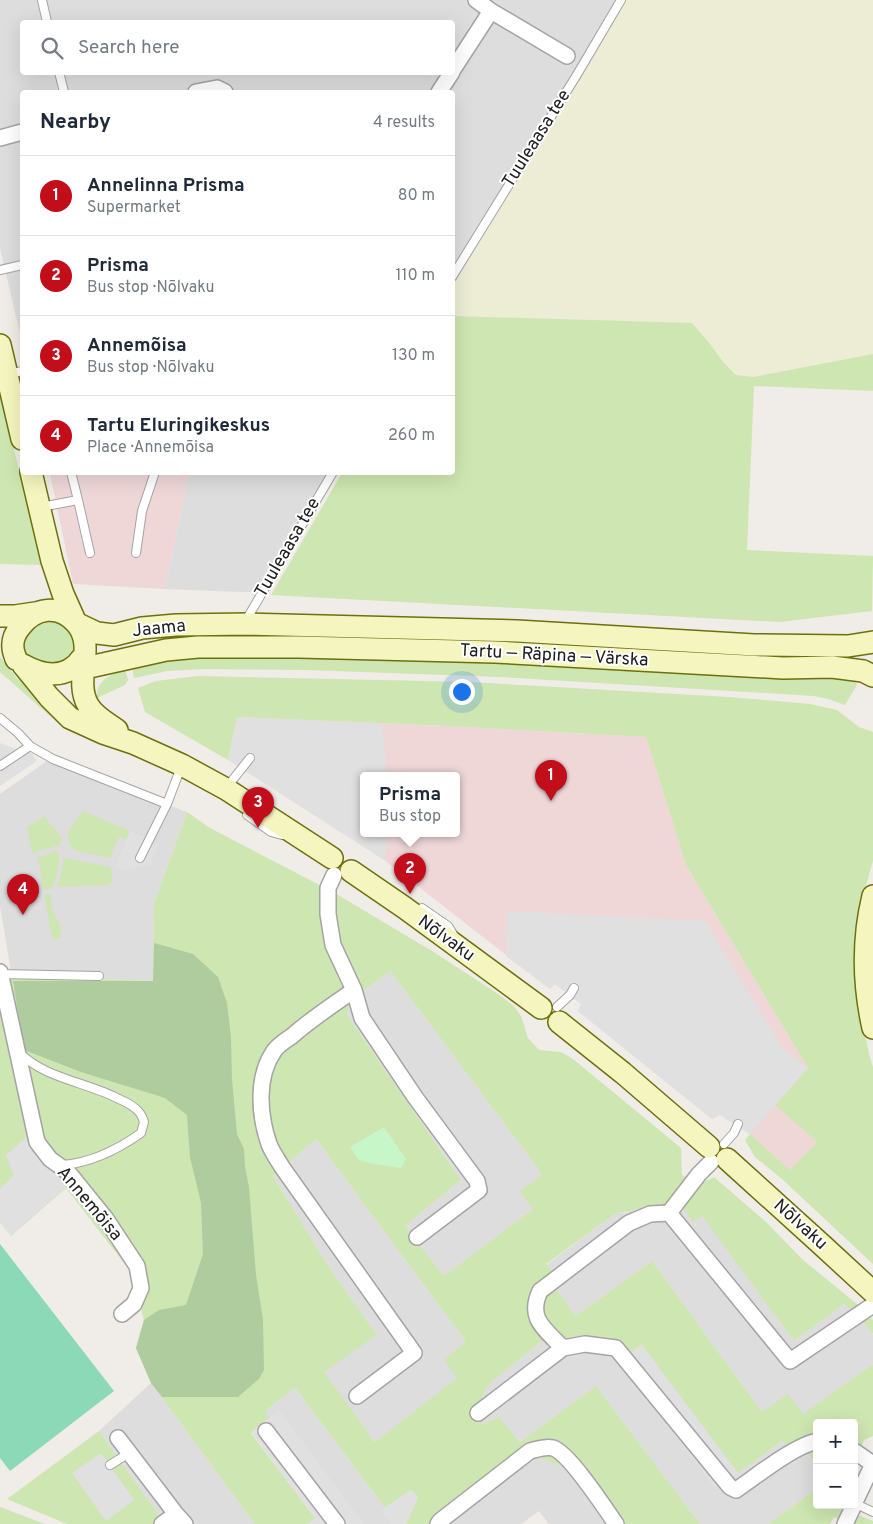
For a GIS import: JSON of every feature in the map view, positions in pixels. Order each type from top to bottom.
[{"type":"main road","points":[[0,345],[15,372],[20,420]]},
{"type":"main road","points":[[0,646],[19,662],[34,671],[54,675],[64,673],[81,663],[86,645],[63,594],[52,561],[32,475]]},
{"type":"main road","points":[[19,662],[12,648],[13,638],[25,621],[43,604],[50,591],[52,561]]},
{"type":"main road","points":[[0,616],[15,616],[48,610],[62,612],[76,623]]},
{"type":"main road","name":"Jaama","points":[[76,623],[98,633],[114,635],[142,628],[176,625],[244,624]]},
{"type":"main road","name":"Tartu — Räpina — Värska","points":[[244,624],[517,631],[754,645],[848,646],[873,642]]},
{"type":"main road","name":"Jaama","points":[[81,663],[166,650],[234,646]]},
{"type":"main road","name":"Tartu — Räpina — Värska","points":[[234,646],[495,652],[783,668],[832,667],[863,671],[873,676]]},
{"type":"main road","name":"Nõlvaku","points":[[19,662],[70,718],[182,765],[305,840],[339,868],[385,888],[467,954],[552,1012],[718,1153],[873,1292]]},
{"type":"main road","name":"Nõlvaku","points":[[81,663],[84,696],[88,705],[96,714],[133,743]]},
{"type":"main road","points":[[873,896],[866,934],[865,959],[866,988],[873,1028]]},
{"type":"street","points":[[476,0],[491,11],[567,56]]},
{"type":"street","points":[[455,67],[491,11]]},
{"type":"street","points":[[440,90],[450,75]]},
{"type":"street","points":[[206,90],[217,88],[221,90]]},
{"type":"street","points":[[0,138],[20,133]]},
{"type":"street","points":[[339,868],[328,888],[328,914],[334,945],[354,990],[362,1018],[415,1097],[477,1181],[478,1190],[417,1237]]},
{"type":"street","name":"Annemõisa","points":[[0,973],[37,1142],[55,1167],[68,1172],[106,1219],[137,1266],[141,1288],[134,1304],[122,1314]]},
{"type":"street","points":[[354,990],[306,1024],[275,1050],[266,1067],[261,1103],[269,1144],[282,1168],[414,1353],[357,1396]]},
{"type":"street","points":[[563,1348],[537,1319],[535,1306],[540,1291],[629,1223],[650,1214],[668,1213],[718,1153]]},
{"type":"street","points":[[668,1213],[790,1361],[873,1305]]},
{"type":"street","points":[[478,1413],[563,1348],[585,1344],[616,1348],[730,1487],[736,1490],[791,1453],[813,1442]]},
{"type":"street","points":[[266,1431],[337,1524]]},
{"type":"street","points":[[118,1438],[180,1519],[162,1524]]},
{"type":"street","points":[[438,1524],[530,1451],[543,1447],[555,1448],[568,1458],[616,1524]]},
{"type":"street","points":[[858,1454],[873,1464],[858,1496]]},
{"type":"street","points":[[845,1524],[852,1509]]},
{"type":"lane","points":[[42,0],[47,20]]},
{"type":"lane","name":"Tuuleaasa tee","points":[[455,272],[573,82],[621,0]]},
{"type":"lane","points":[[60,75],[64,90]]},
{"type":"lane","points":[[0,270],[20,265]]},
{"type":"lane","points":[[72,475],[90,553]]},
{"type":"lane","points":[[136,553],[142,511],[154,475]]},
{"type":"lane","name":"Tuuleaasa tee","points":[[244,624],[330,475]]},
{"type":"lane","points":[[39,507],[78,500]]},
{"type":"lane","points":[[0,718],[30,746],[53,759],[167,804]]},
{"type":"lane","points":[[0,766],[30,746]]},
{"type":"lane","points":[[220,789],[250,758]]},
{"type":"lane","points":[[140,858],[167,804],[182,765]]},
{"type":"lane","points":[[244,813],[271,832],[305,840]]},
{"type":"lane","points":[[413,901],[448,926],[467,954]]},
{"type":"lane","points":[[0,973],[99,976]]},
{"type":"lane","points":[[552,1012],[570,995],[574,988]]},
{"type":"lane","points":[[16,1050],[27,1061],[39,1067],[130,1104],[140,1112],[144,1122],[141,1133],[112,1151],[77,1164],[55,1167]]},
{"type":"lane","points":[[718,1153],[734,1133],[738,1124]]},
{"type":"lane","points":[[110,1465],[129,1452]]},
{"type":"lane","points":[[858,1505],[873,1511]]},
{"type":"shaded area","points":[[0,0],[621,0],[455,274],[455,90],[20,90],[20,333],[0,248]]},
{"type":"shaded area","points":[[50,475],[189,475],[165,589],[73,584]]},
{"type":"shaded area","points":[[189,475],[327,475],[255,592],[165,589]]},
{"type":"shaded area","points":[[237,717],[646,737],[686,865],[808,1068],[776,1105],[817,1142],[791,1171],[750,1134],[720,1115],[712,1119],[578,1011],[581,1004],[555,984],[550,989],[384,860],[360,837],[460,837],[460,772],[360,772],[360,837]]},
{"type":"shaded area","points":[[237,717],[382,724],[387,772],[360,772],[360,837],[388,837],[384,860],[228,760]]},
{"type":"shaded area","points":[[0,743],[31,753],[37,761],[0,786]]},
{"type":"shaded area","points":[[47,761],[187,812],[154,904],[153,981],[12,977],[0,906],[0,794]]},
{"type":"shaded area","points":[[130,831],[159,844],[150,865],[123,870],[115,868]]},
{"type":"shaded area","points":[[508,911],[705,921],[784,1051],[808,1068],[750,1134],[720,1115],[712,1119],[578,1011],[581,1004],[555,984],[550,989],[506,956]]},
{"type":"shaded area","points":[[390,971],[542,1174],[533,1209],[444,1276],[405,1226],[461,1180],[347,1015],[350,1001]]},
{"type":"shaded area","points":[[28,1136],[66,1187],[11,1236],[0,1222],[0,1189],[14,1175],[6,1155]]},
{"type":"shaded area","points":[[316,1139],[466,1342],[458,1378],[375,1442],[323,1372],[377,1335],[330,1269],[273,1176]]},
{"type":"shaded area","points":[[652,1205],[684,1209],[702,1215],[794,1341],[844,1304],[854,1310],[873,1334],[873,1364],[803,1415],[762,1412],[652,1261],[576,1316],[548,1278],[546,1265],[618,1212],[625,1213]]},
{"type":"shaded area","points":[[593,1336],[613,1338],[632,1351],[642,1345],[739,1472],[782,1441],[809,1455],[813,1460],[813,1491],[769,1524],[700,1524],[596,1386],[520,1442],[499,1417],[483,1424],[474,1416],[487,1386],[543,1340]]},
{"type":"shaded area","points":[[642,1345],[738,1473],[716,1489],[618,1362]]},
{"type":"shaded area","points":[[151,1383],[255,1524],[174,1524],[163,1521],[99,1431]]},
{"type":"shaded area","points":[[295,1388],[385,1508],[406,1524],[308,1524],[315,1519],[264,1412]]},
{"type":"shaded area","points":[[279,1410],[364,1524],[308,1524],[315,1518],[251,1432]]},
{"type":"shaded area","points":[[101,1453],[134,1500],[106,1521],[72,1473]]},
{"type":"shaded area","points":[[540,1458],[578,1472],[619,1524],[549,1524],[539,1511],[521,1524],[436,1524],[511,1463]]},
{"type":"shaded area","points":[[411,1490],[418,1497],[406,1524],[391,1524],[381,1511]]},
{"type":"green space","points":[[621,0],[873,0],[873,354],[753,377],[736,375],[691,323],[455,316],[455,272]]},
{"type":"green space","points":[[455,316],[692,323],[723,362],[736,375],[753,377],[873,354],[873,391],[754,386],[747,550],[873,556],[872,611],[780,622],[271,595],[341,475],[455,475]]},
{"type":"green space","points":[[0,394],[43,565],[0,564]]},
{"type":"green space","points":[[42,622],[59,623],[70,631],[74,649],[72,656],[66,664],[32,662],[21,646],[24,631]]},
{"type":"green space","points":[[191,656],[423,659],[812,677],[845,679],[856,682],[857,685],[845,705],[814,696],[501,677],[306,670],[204,669],[167,671],[134,678],[132,667]]},
{"type":"green space","points":[[0,657],[16,677],[26,685],[62,724],[60,725],[0,672]]},
{"type":"green space","points":[[125,669],[128,680],[125,685],[97,698],[97,692],[102,682]]},
{"type":"green space","points":[[198,676],[471,682],[729,697],[810,704],[837,710],[859,727],[873,732],[873,861],[861,902],[861,1010],[873,1067],[873,1264],[782,1179],[755,1157],[745,1140],[750,1134],[790,1170],[817,1142],[775,1105],[808,1068],[686,865],[646,737],[237,717],[228,760],[145,712],[138,688],[156,681]]},
{"type":"green space","points":[[83,811],[130,831],[126,839],[119,837],[110,858],[76,851],[71,847],[68,832]]},
{"type":"green space","points":[[187,812],[210,828],[333,892],[432,951],[514,1006],[521,1016],[528,1038],[539,1050],[561,1052],[573,1059],[681,1148],[682,1175],[699,1184],[714,1177],[766,1222],[803,1260],[857,1304],[873,1320],[873,1334],[854,1311],[844,1304],[794,1341],[702,1216],[693,1222],[684,1209],[658,1205],[650,1205],[627,1212],[618,1212],[546,1264],[552,1272],[548,1278],[576,1316],[652,1261],[762,1412],[788,1394],[803,1414],[873,1364],[873,1436],[864,1440],[858,1456],[858,1419],[813,1419],[813,1460],[809,1455],[782,1441],[738,1473],[642,1345],[632,1351],[613,1338],[593,1336],[543,1340],[487,1386],[474,1416],[483,1424],[499,1417],[520,1442],[596,1386],[700,1524],[619,1524],[578,1472],[540,1458],[511,1463],[436,1524],[406,1524],[418,1497],[411,1490],[385,1508],[295,1388],[265,1411],[269,1418],[251,1433],[315,1518],[308,1524],[255,1524],[151,1383],[136,1348],[144,1320],[131,1272],[66,1188],[11,1236],[0,1222],[0,976],[153,981],[154,904]],"holes":[[[390,971],[542,1174],[520,1192],[533,1209],[444,1276],[405,1226],[461,1180],[347,1015],[350,1001]],[[316,1139],[466,1342],[444,1360],[457,1378],[375,1442],[324,1372],[377,1335],[330,1269],[273,1176]]]},
{"type":"green space","points":[[45,816],[59,834],[61,844],[32,853],[27,827]]},
{"type":"green space","points":[[57,851],[59,853],[59,862],[55,880],[52,888],[43,890],[38,857]]},
{"type":"green space","points":[[64,858],[111,867],[113,881],[109,885],[58,887]]},
{"type":"green space","points":[[44,894],[51,894],[52,908],[60,925],[61,938],[52,939]]},
{"type":"green space","points":[[154,943],[193,954],[218,977],[227,1003],[237,1134],[244,1149],[256,1275],[263,1320],[264,1370],[259,1379],[238,1397],[162,1397],[151,1383],[136,1348],[144,1320],[159,1310],[186,1305],[203,1254],[201,1203],[190,1157],[187,1115],[165,1098],[81,1072],[24,1050],[13,981],[153,981]]},
{"type":"green space","points":[[384,1127],[406,1159],[401,1168],[359,1160],[350,1147]]},
{"type":"green space","points":[[0,1244],[114,1391],[10,1471],[0,1458]]},
{"type":"green space","points":[[99,1431],[163,1521],[174,1524],[67,1524],[7,1499]]},
{"type":"green space","points":[[813,1491],[813,1509],[844,1509],[873,1521],[873,1524],[851,1524],[834,1517],[830,1524],[769,1524]]},
{"type":"green space","points":[[0,1507],[45,1524],[0,1524]]},
{"type":"place","name":"Annelinna Prisma","points":[[551,801]]},
{"type":"place","name":"Annemõisa","points":[[258,828]]},
{"type":"place","name":"Prisma","points":[[410,894]]},
{"type":"place","name":"Tartu Eluringikeskus","points":[[23,915]]}]
